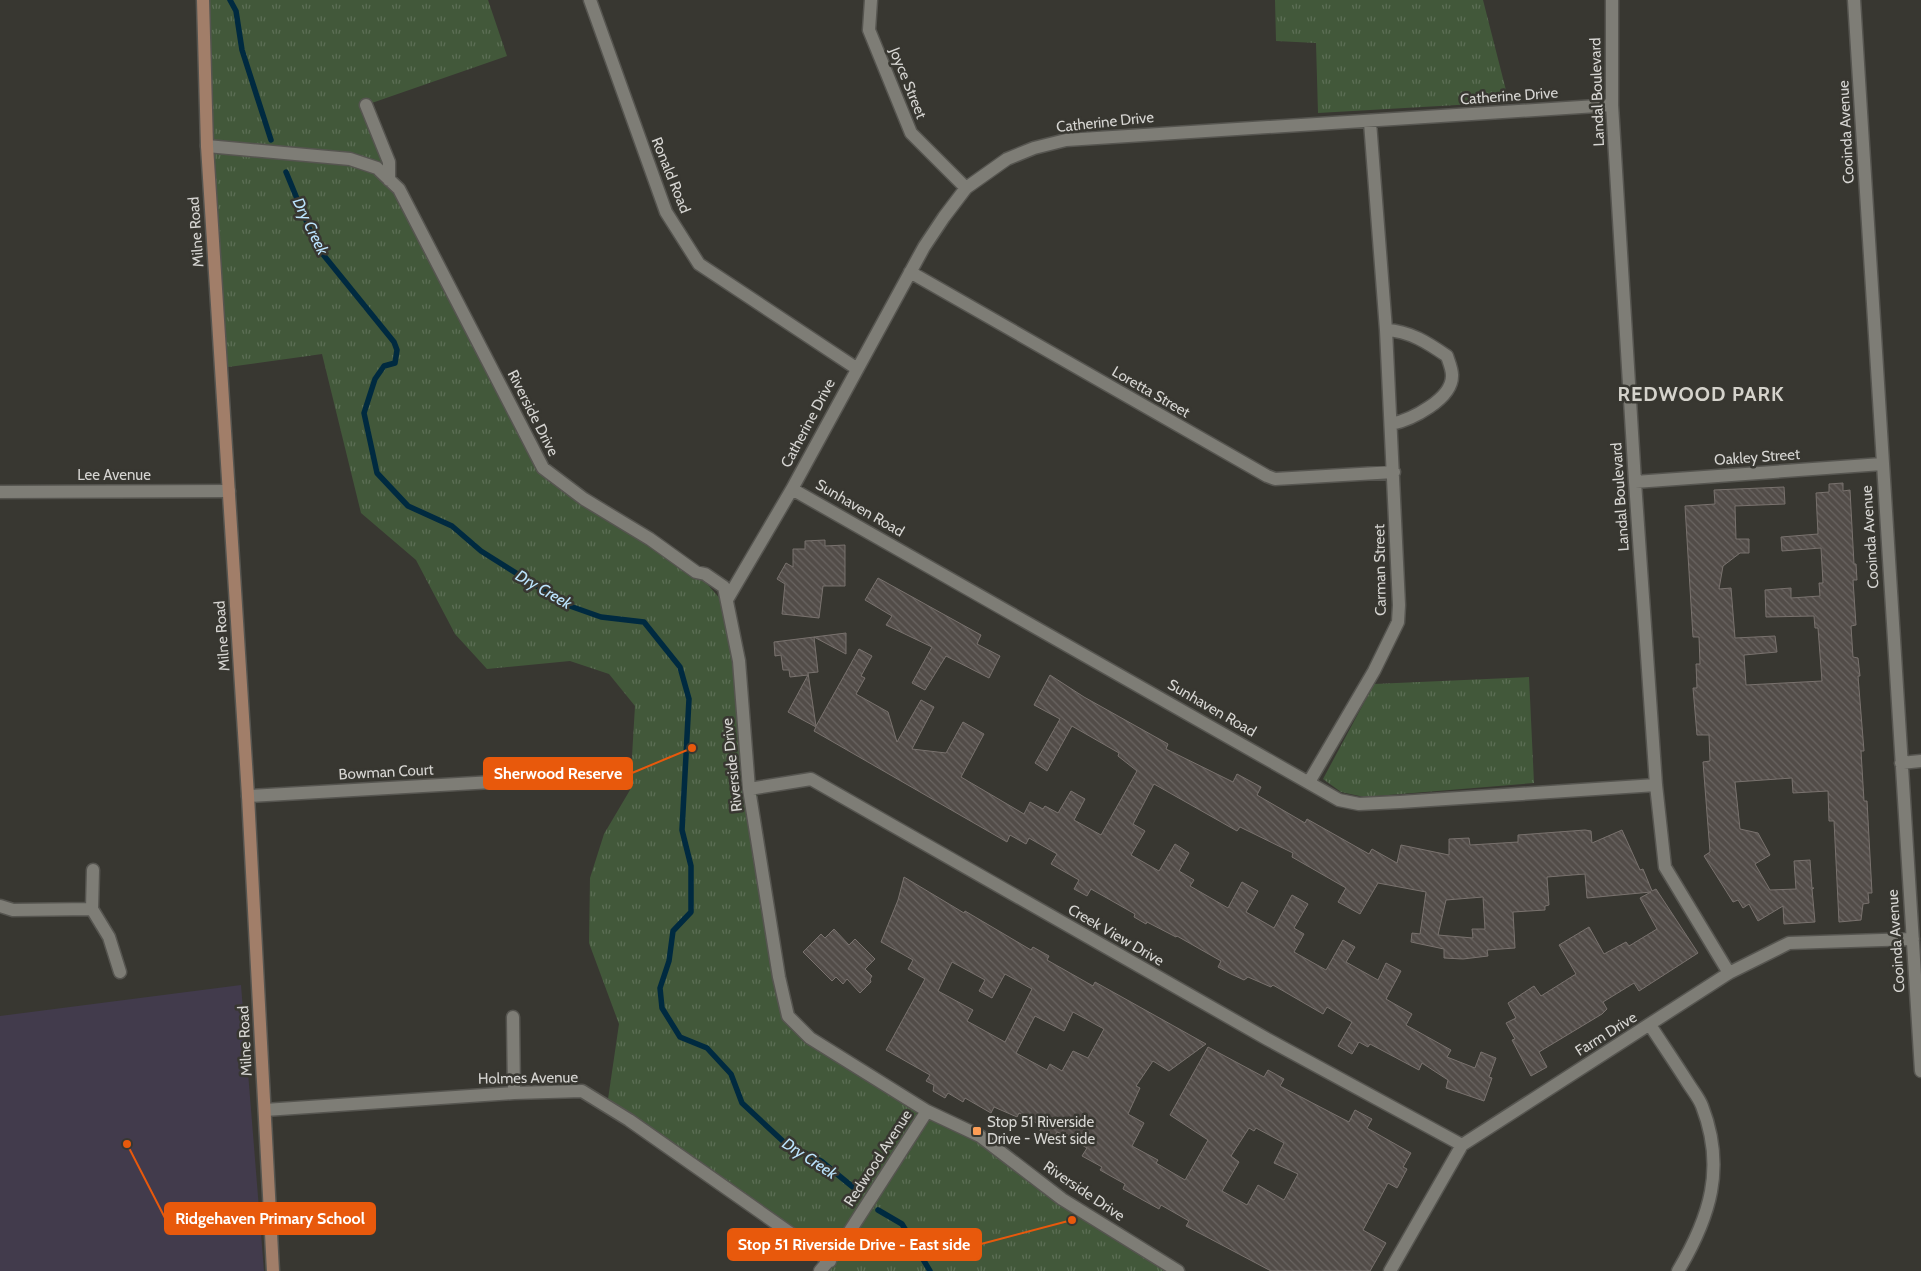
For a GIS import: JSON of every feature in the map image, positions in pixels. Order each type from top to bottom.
[{"type":"main road","name":"Milne Road","points":[[203,0],[207,146],[248,796],[272,1271]]},
{"type":"street","name":"Ronald Road","points":[[590,0],[666,212],[699,264],[856,368]]},
{"type":"street","name":"Joyce Street","points":[[871,0],[869,30],[911,133],[966,188]]},
{"type":"street","name":"Landal Boulevard","points":[[1612,0],[1612,105],[1635,482],[1656,785],[1665,867],[1729,973]]},
{"type":"street","name":"Cooinda Avenue","points":[[1854,0],[1921,1071]]},
{"type":"street","points":[[366,105],[390,162],[389,180]]},
{"type":"street","name":"Catherine Drive","points":[[728,598],[792,489],[856,368],[910,272],[944,217],[966,188],[1007,159],[1034,148],[1066,140],[1612,105]]},
{"type":"street","name":"Carman Street","points":[[1309,782],[1374,671],[1398,622],[1394,472],[1386,330],[1370,122]]},
{"type":"street","name":"Riverside Drive","points":[[207,146],[350,159],[377,168],[399,190],[543,468],[584,500],[650,539],[696,572],[705,574],[724,587],[728,598],[739,661],[749,790],[778,968],[788,1016],[810,1038],[927,1111],[980,1136],[1062,1199],[1178,1271]]},
{"type":"street","name":"Loretta Street","points":[[910,272],[1267,476],[1275,479],[1394,472]]},
{"type":"street","points":[[1386,330],[1400,331],[1423,340],[1447,356],[1453,376],[1444,396],[1408,420],[1391,424]]},
{"type":"street","name":"Oakley Street","points":[[1635,482],[1882,464]]},
{"type":"street","name":"Sunhaven Road","points":[[792,489],[1339,800],[1359,804],[1656,785]]},
{"type":"street","name":"Lee Avenue","points":[[0,492],[229,491]]},
{"type":"street","points":[[1901,763],[1921,761]]},
{"type":"street","name":"Bowman Court","points":[[248,796],[526,780]]},
{"type":"street","name":"Creek View Drive","points":[[749,790],[811,780],[1267,1039],[1462,1144]]},
{"type":"street","points":[[93,870],[92,909],[109,937],[120,972]]},
{"type":"street","points":[[0,906],[13,910],[92,909]]},
{"type":"street","name":"Farm Drive","points":[[1390,1271],[1462,1144],[1729,973],[1789,943],[1913,940]]},
{"type":"street","points":[[514,1017],[514,1093]]},
{"type":"street","points":[[1650,1025],[1702,1105],[1712,1142],[1713,1173],[1709,1208],[1693,1246],[1678,1271]]},
{"type":"street","name":"Holmes Avenue","points":[[264,1110],[514,1093],[582,1091],[629,1120],[830,1261]]},
{"type":"street","name":"Redwood Avenue","points":[[820,1271],[830,1261],[927,1111]]},
{"type":"shaded area","points":[[241,985],[264,1271],[0,1271],[0,1016]]},
{"type":"green space","points":[[203,0],[488,0],[507,56],[366,105],[389,180],[543,468],[703,579],[722,601],[735,638],[788,1016],[927,1111],[977,1131],[1115,1232],[1182,1271],[820,1271],[830,1261],[607,1106],[619,1024],[589,943],[590,878],[604,834],[630,790],[635,706],[609,674],[570,661],[487,669],[455,634],[416,560],[361,513],[322,354],[221,368]]},
{"type":"green space","points":[[1275,0],[1483,0],[1509,102],[1318,113],[1316,43],[1276,41]]},
{"type":"green space","points":[[1529,677],[1534,783],[1364,797],[1341,792],[1323,779],[1374,684]]},
{"type":"building","points":[[1843,483],[1843,491],[1850,490],[1854,564],[1856,564],[1857,580],[1853,580],[1856,625],[1851,626],[1853,657],[1858,658],[1860,676],[1858,676],[1864,751],[1861,751],[1864,801],[1867,801],[1872,893],[1868,893],[1869,903],[1863,904],[1861,920],[1839,922],[1834,821],[1829,821],[1828,791],[1793,793],[1792,778],[1735,782],[1740,829],[1758,833],[1770,855],[1755,864],[1770,890],[1796,889],[1794,861],[1810,860],[1812,888],[1814,888],[1812,889],[1815,922],[1784,924],[1783,906],[1758,921],[1749,904],[1743,908],[1738,900],[1733,902],[1704,856],[1710,852],[1703,762],[1710,761],[1709,735],[1697,735],[1693,688],[1697,688],[1696,664],[1700,664],[1699,637],[1693,637],[1685,506],[1715,504],[1714,490],[1784,487],[1785,504],[1735,506],[1736,539],[1749,539],[1749,553],[1740,553],[1723,566],[1719,589],[1731,588],[1735,638],[1775,636],[1777,652],[1744,655],[1746,685],[1822,681],[1818,628],[1815,628],[1814,616],[1766,617],[1765,590],[1791,588],[1791,598],[1820,596],[1819,583],[1823,583],[1821,548],[1782,551],[1781,537],[1818,534],[1816,493],[1829,492],[1829,484]]},
{"type":"building","points":[[825,540],[825,546],[845,545],[845,586],[823,586],[819,618],[782,614],[785,584],[777,579],[786,563],[793,567],[793,549],[805,549],[805,541]]},
{"type":"building","points":[[878,578],[981,635],[977,644],[1000,656],[989,678],[946,656],[925,690],[912,683],[932,647],[886,625],[892,616],[865,600]]},
{"type":"building","points":[[846,633],[846,654],[814,637]]},
{"type":"building","points":[[814,637],[818,672],[808,673],[816,726],[859,649],[872,656],[861,676],[865,678],[856,694],[888,712],[897,742],[921,700],[934,707],[912,749],[946,753],[963,722],[984,734],[961,777],[1024,814],[1030,802],[1043,809],[1045,806],[1058,813],[1071,791],[1085,799],[1074,820],[1101,835],[1137,771],[1118,756],[1119,753],[1072,726],[1047,771],[1035,763],[1060,719],[1034,705],[1050,675],[1084,697],[1168,744],[1166,749],[1233,782],[1237,774],[1261,787],[1257,795],[1305,823],[1307,819],[1369,854],[1372,849],[1397,863],[1401,845],[1449,855],[1449,839],[1469,838],[1470,845],[1518,842],[1518,835],[1585,830],[1591,831],[1592,843],[1622,830],[1640,870],[1643,869],[1652,891],[1656,889],[1698,953],[1639,991],[1634,983],[1603,1002],[1607,1009],[1602,1014],[1539,1052],[1547,1067],[1531,1076],[1512,1040],[1515,1039],[1506,1023],[1516,1018],[1508,1003],[1534,986],[1541,996],[1576,974],[1559,945],[1589,927],[1604,954],[1626,942],[1629,946],[1657,929],[1640,898],[1651,892],[1587,898],[1585,874],[1547,877],[1549,905],[1545,906],[1545,910],[1513,912],[1515,948],[1487,950],[1488,956],[1463,959],[1444,958],[1444,949],[1411,942],[1412,933],[1420,934],[1426,892],[1378,883],[1360,914],[1338,902],[1346,888],[1292,857],[1293,853],[1240,827],[1237,831],[1154,784],[1133,824],[1145,831],[1131,855],[1159,871],[1175,844],[1189,853],[1179,871],[1194,880],[1190,886],[1228,908],[1242,882],[1258,891],[1246,912],[1274,928],[1292,895],[1308,904],[1294,928],[1304,934],[1294,952],[1326,970],[1343,940],[1355,947],[1346,962],[1378,980],[1386,963],[1401,971],[1386,999],[1412,1014],[1406,1025],[1451,1050],[1447,1057],[1475,1068],[1481,1052],[1496,1058],[1489,1077],[1492,1078],[1484,1101],[1446,1088],[1448,1080],[1422,1063],[1419,1070],[1370,1044],[1368,1047],[1359,1042],[1352,1054],[1338,1046],[1352,1022],[1327,1007],[1323,1014],[1273,985],[1271,987],[1248,977],[1244,980],[1218,967],[1221,961],[1177,936],[1147,922],[1146,924],[1134,917],[1135,914],[1091,889],[1087,896],[1074,889],[1079,880],[1051,864],[1057,854],[1029,838],[1026,844],[1010,835],[1007,842],[814,731],[816,727],[788,712],[808,675],[790,677],[789,670],[783,670],[781,655],[775,656],[774,642]],"holes":[[[1483,897],[1485,929],[1472,929],[1473,938],[1438,935],[1446,900]]]},
{"type":"building","points":[[904,877],[1031,950],[1033,947],[1049,956],[1047,960],[1093,986],[1095,982],[1206,1044],[1169,1071],[1153,1061],[1136,1086],[1140,1088],[1128,1114],[1144,1123],[1132,1146],[1158,1160],[1156,1163],[1185,1180],[1208,1140],[1170,1115],[1208,1047],[1264,1077],[1268,1070],[1284,1079],[1280,1086],[1349,1122],[1355,1110],[1372,1119],[1367,1128],[1411,1153],[1403,1167],[1407,1169],[1397,1188],[1388,1183],[1363,1230],[1386,1243],[1370,1271],[1271,1271],[1186,1226],[1189,1221],[1161,1205],[1159,1209],[1123,1189],[1125,1184],[1100,1170],[1102,1167],[1082,1156],[1087,1148],[1062,1134],[1057,1132],[1051,1143],[1038,1135],[1042,1126],[1019,1113],[1017,1117],[994,1107],[991,1113],[965,1098],[963,1102],[948,1093],[945,1098],[933,1091],[934,1085],[926,1081],[930,1075],[886,1050],[925,979],[908,969],[913,960],[881,942],[898,900]],"holes":[[[952,962],[985,980],[979,991],[992,998],[1005,974],[1032,989],[1005,1042],[967,1021],[973,1010],[938,991]],[[1073,1012],[1104,1029],[1088,1058],[1073,1051],[1062,1071],[1050,1064],[1047,1070],[1016,1053],[1035,1016],[1064,1031]],[[1249,1128],[1254,1131],[1256,1128],[1284,1143],[1274,1163],[1298,1174],[1284,1200],[1258,1185],[1247,1205],[1222,1191],[1239,1162],[1231,1156]]]},
{"type":"building","points":[[834,929],[849,945],[855,939],[875,959],[865,969],[872,976],[871,982],[860,993],[847,979],[843,984],[836,977],[832,981],[803,952],[821,934],[825,938]]},
{"type":"waterway","name":"Dry Creek","points":[[230,0],[236,11],[242,50],[271,140]]},
{"type":"waterway","name":"Dry Creek","points":[[286,172],[317,247],[394,342],[397,350],[395,363],[384,366],[375,379],[364,413],[377,473],[408,506],[452,526],[481,551],[567,605],[601,617],[644,622],[680,667],[689,699],[682,830],[691,866],[691,912],[673,931],[669,961],[660,988],[662,1008],[680,1037],[707,1048],[731,1074],[742,1103],[786,1144],[821,1161],[859,1192]]},
{"type":"waterway","name":"Dry Creek","points":[[878,1210],[902,1224],[930,1271]]},
{"type":"place","name":"Sherwood Reserve","points":[[692,748]]},
{"type":"place","name":"Stop 51 Riverside Drive - West side","points":[[977,1131]]},
{"type":"place","name":"Ridgehaven Primary School","points":[[127,1144]]},
{"type":"place","name":"Stop 51 Riverside Drive - East side","points":[[1072,1220]]},
{"type":"district","name":"REDWOOD PARK","points":[[1701,394]]}]
